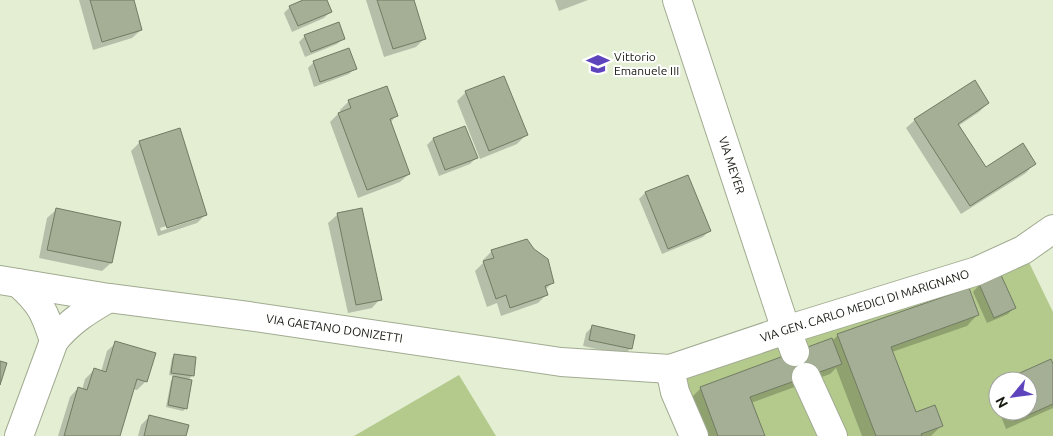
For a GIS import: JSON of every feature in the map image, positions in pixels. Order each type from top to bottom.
[{"type":"street","name":"VIA MEYER","points":[[677,0],[790,341]]},
{"type":"street","name":"VIA GEN. CARLO MEDICI DI MARIGNANO","points":[[670,369],[790,341],[977,272],[1023,250],[1053,229]]},
{"type":"street","name":"VIA GAETANO DONIZETTI","points":[[9,282],[561,362],[670,369]]},
{"type":"street","points":[[9,282],[32,295],[41,308],[54,341]]},
{"type":"street","points":[[19,436],[54,341],[75,319],[109,298]]},
{"type":"street","points":[[670,369],[675,392],[694,436]]},
{"type":"street","points":[[806,377],[833,436]]},
{"type":"green space","points":[[1023,250],[1053,312],[1053,436],[694,436],[670,369]]},
{"type":"green space","points":[[459,375],[496,436],[354,436]]},
{"type":"building","points":[[90,0],[134,0],[142,30],[102,42]]},
{"type":"building","points":[[303,0],[327,0],[332,12],[298,26],[289,6]]},
{"type":"building","points":[[377,0],[414,0],[426,39],[393,49]]},
{"type":"building","points":[[339,22],[345,39],[311,52],[304,35]]},
{"type":"building","points":[[349,48],[357,69],[320,82],[313,61]]},
{"type":"building","points":[[504,76],[528,135],[489,151],[465,91]]},
{"type":"building","points":[[975,80],[989,103],[958,124],[986,167],[1023,143],[1036,164],[970,206],[914,119]]},
{"type":"building","points":[[387,86],[398,116],[390,119],[410,174],[367,190],[338,113],[351,108],[348,100]]},
{"type":"building","points":[[465,126],[478,158],[445,170],[433,138]]},
{"type":"building","points":[[180,128],[207,215],[167,228],[139,141]]},
{"type":"building","points":[[688,175],[711,231],[668,249],[645,192]]},
{"type":"building","points":[[56,208],[121,222],[112,263],[47,250]]},
{"type":"building","points":[[362,208],[382,300],[356,305],[337,213]]},
{"type":"building","points":[[527,239],[534,249],[548,259],[554,283],[545,286],[548,295],[510,308],[506,295],[496,299],[483,261],[494,258],[491,250]]},
{"type":"building","points":[[1001,275],[1016,308],[994,318],[979,284]]},
{"type":"building","points":[[969,288],[979,315],[891,347],[916,412],[935,405],[943,426],[921,434],[922,436],[876,436],[837,334]]},
{"type":"building","points":[[592,325],[635,335],[632,349],[589,340]]},
{"type":"building","points":[[832,338],[842,364],[750,397],[765,436],[718,436],[700,387]]},
{"type":"building","points":[[115,341],[156,353],[147,382],[137,379],[120,436],[64,436],[78,387],[87,390],[94,368],[106,372]]},
{"type":"building","points":[[174,354],[196,357],[194,376],[171,373]]},
{"type":"building","points":[[1051,359],[1053,364],[1053,404],[1038,411],[1038,371],[1024,371]]},
{"type":"building","points":[[0,361],[7,363],[0,385]]},
{"type":"building","points":[[173,376],[192,380],[187,409],[168,405]]},
{"type":"building","points":[[149,415],[189,425],[186,436],[144,436]]},
{"type":"place","name":"Vittorio Emanuele III","points":[[598,64]]}]
